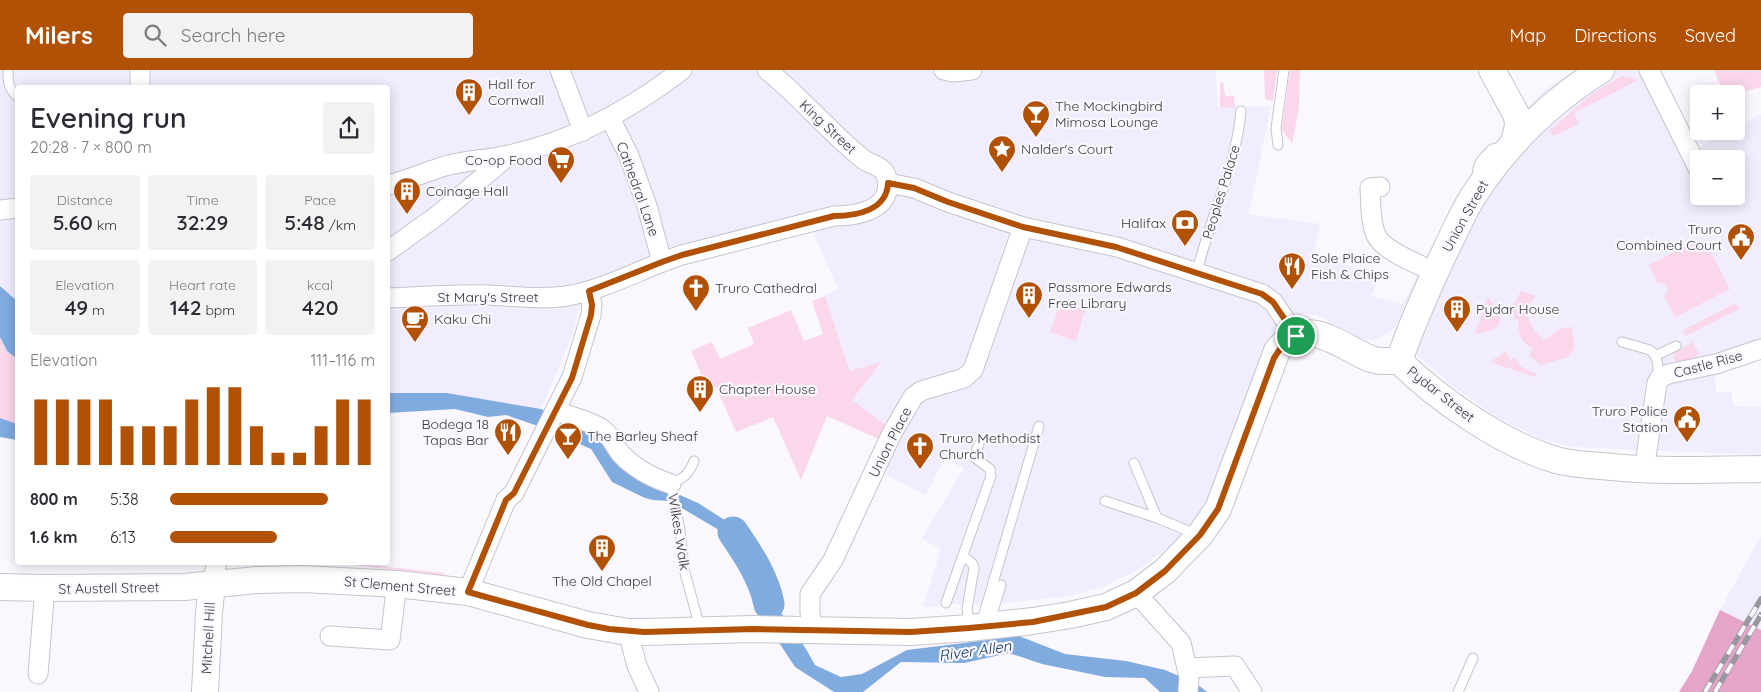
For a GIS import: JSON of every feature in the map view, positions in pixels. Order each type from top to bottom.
[{"type":"main road","points":[[1492,70],[1517,116],[1518,125],[1512,145]]},
{"type":"main road","name":"Union Street","points":[[1399,361],[1435,272],[1481,185],[1512,145],[1567,93],[1601,70]]},
{"type":"main road","name":"Union Street","points":[[1513,108],[1522,110],[1532,109],[1567,93]]},
{"type":"main road","name":"Pydar Street","points":[[1296,336],[1316,333],[1371,359],[1399,361],[1413,375],[1469,418],[1534,452],[1556,460],[1645,470],[1761,469]]},
{"type":"main road","name":"St Clement Street","points":[[215,573],[397,584],[468,592],[580,623],[628,632],[812,630],[911,632],[1033,622],[1088,612],[1106,607],[1136,593],[1165,571],[1200,535],[1218,509],[1274,358],[1282,346],[1296,336]]},
{"type":"main road","name":"St Austell Street","points":[[2,586],[44,588],[184,587],[215,573]]},
{"type":"main road","name":"Mitchell Hill","points":[[205,692],[209,613],[215,573]]},
{"type":"street","points":[[140,70],[140,85]]},
{"type":"street","points":[[560,70],[583,131]]},
{"type":"street","points":[[390,184],[446,166],[508,156],[551,144],[610,118],[682,70]]},
{"type":"street","name":"King Street","points":[[767,70],[785,84],[828,128],[865,161],[881,169],[888,183]]},
{"type":"street","points":[[944,70],[954,72],[972,70]]},
{"type":"street","points":[[1649,70],[1690,152]]},
{"type":"street","name":"Cathedral Lane","points":[[610,118],[629,156],[647,206],[662,262]]},
{"type":"street","points":[[390,250],[438,215],[508,156]]},
{"type":"street","points":[[888,183],[914,188],[948,202],[1023,227],[1116,247],[1262,294],[1282,314],[1296,336]]},
{"type":"street","name":"St Mary's Street","points":[[390,298],[462,295],[553,297],[589,291],[662,262],[829,217],[860,213],[874,207],[885,197],[888,183]]},
{"type":"street","points":[[1368,187],[1374,228],[1379,241],[1392,251],[1435,272]]},
{"type":"street","points":[[0,210],[15,208]]},
{"type":"street","name":"Union Place","points":[[812,630],[810,594],[832,560],[891,435],[913,397],[921,391],[967,376],[973,370],[1023,227]]},
{"type":"street","points":[[468,592],[506,500],[514,493],[572,378],[590,320],[592,305],[589,291]]},
{"type":"street","name":"Castle Rise","points":[[1645,470],[1657,383],[1660,378],[1668,374],[1711,366],[1761,349]]},
{"type":"street","name":"Wilkes Walk","points":[[555,411],[600,427],[632,464],[661,480],[673,491]]},
{"type":"street","points":[[330,636],[390,640],[397,584]]},
{"type":"street","points":[[38,674],[44,588]]},
{"type":"street","points":[[1136,593],[1181,643],[1188,679],[1235,666],[1252,692]]},
{"type":"street","points":[[628,632],[637,666],[649,692]]},
{"type":"lane","points":[[8,70],[8,84],[15,94]]},
{"type":"lane","points":[[1278,145],[1276,128],[1284,70]]},
{"type":"lane","name":"Peoples Palace","points":[[1197,272],[1230,169],[1237,142],[1240,111]]},
{"type":"lane","points":[[1622,342],[1650,350],[1655,356],[1658,366],[1657,383]]},
{"type":"lane","points":[[1655,356],[1676,346]]},
{"type":"lane","points":[[979,627],[1039,426]]},
{"type":"lane","points":[[946,603],[991,476],[990,468],[974,457],[979,444]]},
{"type":"lane","points":[[673,491],[688,474],[694,461]]},
{"type":"lane","points":[[1134,463],[1157,518]]},
{"type":"lane","name":"Wilkes Walk","points":[[673,491],[684,569],[700,630]]},
{"type":"lane","points":[[1105,501],[1157,518],[1200,535]]},
{"type":"lane","points":[[962,556],[972,563],[974,568],[967,609],[979,627]]},
{"type":"lane","points":[[979,627],[1001,585]]},
{"type":"lane","points":[[1458,692],[1473,658]]},
{"type":"shaded area","points":[[0,70],[1216,70],[1218,107],[1271,106],[1249,214],[1320,224],[1314,253],[1380,276],[1371,296],[1402,304],[1472,172],[1541,93],[1575,70],[1659,70],[1690,136],[1690,140],[1696,149],[1712,140],[1745,140],[1745,122],[1761,114],[1761,349],[1715,366],[1716,393],[1732,391],[1733,406],[1761,407],[1761,455],[1573,447],[1538,438],[1498,418],[1451,385],[1412,351],[1399,324],[1384,336],[1374,340],[1362,339],[1318,315],[1304,314],[1281,322],[1274,327],[1220,484],[1196,521],[1168,548],[1138,570],[1103,587],[1069,596],[996,604],[953,604],[923,607],[941,549],[921,539],[964,468],[944,459],[926,495],[882,473],[919,400],[887,426],[851,400],[881,363],[851,371],[824,296],[838,289],[815,236],[809,214],[624,282],[585,304],[577,313],[573,334],[541,409],[447,393],[390,393],[390,85],[15,85],[15,299],[0,286]]},
{"type":"shaded area","points":[[1264,70],[1277,70],[1273,101],[1265,99]]},
{"type":"shaded area","points":[[1290,70],[1300,70],[1299,108],[1292,144],[1282,128]]},
{"type":"shaded area","points":[[1714,70],[1761,70],[1761,87],[1745,91],[1745,85],[1721,85]]},
{"type":"shaded area","points":[[1621,76],[1638,80],[1574,113],[1579,124],[1554,136],[1549,131],[1592,94]]},
{"type":"shaded area","points":[[1220,82],[1223,82],[1225,96],[1234,96],[1235,108],[1220,107]]},
{"type":"shaded area","points":[[1693,242],[1708,247],[1730,289],[1675,317],[1664,296],[1668,292],[1667,286],[1662,283],[1658,284],[1649,265]]},
{"type":"shaded area","points":[[1521,291],[1536,296],[1527,308],[1528,314],[1530,323],[1544,340],[1562,328],[1572,327],[1574,348],[1568,357],[1541,365],[1529,356],[1533,349],[1522,340],[1519,333],[1518,319],[1514,319],[1514,304]]},
{"type":"shaded area","points":[[825,296],[850,371],[881,362],[852,400],[887,426],[879,439],[827,416],[801,480],[773,417],[736,432],[716,387],[708,390],[691,351],[712,342],[720,359],[754,344],[748,328],[791,310],[804,341],[823,334],[812,301]]},
{"type":"shaded area","points":[[1488,297],[1498,312],[1500,322],[1493,329],[1475,334]]},
{"type":"shaded area","points":[[1061,302],[1085,310],[1076,341],[1050,332]]},
{"type":"shaded area","points":[[1736,303],[1739,309],[1686,336],[1683,330]]},
{"type":"shaded area","points":[[0,337],[7,351],[15,357],[15,423],[0,418]]},
{"type":"shaded area","points":[[1693,342],[1699,354],[1682,364],[1675,361],[1673,356],[1677,351]]},
{"type":"shaded area","points":[[1506,351],[1510,360],[1516,358],[1520,366],[1536,374],[1538,378],[1490,362]]},
{"type":"shaded area","points":[[1761,536],[1761,630],[1720,610]]},
{"type":"shaded area","points":[[352,565],[370,565],[444,573],[444,575]]},
{"type":"shaded area","points":[[1720,610],[1761,630],[1761,692],[1679,692],[1692,671]]},
{"type":"water","points":[[0,286],[15,299],[15,357],[7,351],[0,337]]},
{"type":"water","points":[[390,393],[447,393],[541,409],[606,436],[653,483],[698,503],[734,526],[753,552],[755,569],[764,588],[815,665],[841,677],[862,674],[907,650],[1019,636],[1065,654],[1126,661],[1165,670],[1197,684],[1207,692],[1160,692],[1145,678],[1105,677],[1042,664],[1009,653],[964,663],[901,662],[863,692],[834,692],[795,667],[776,638],[746,563],[729,536],[670,501],[645,498],[612,482],[591,449],[506,415],[488,417],[455,409],[390,413]]},
{"type":"water","points":[[0,418],[15,423],[15,440],[0,437]]},
{"type":"waterway","name":"River Allen","points":[[733,532],[750,558],[767,594],[769,604]]},
{"type":"railway","points":[[1705,692],[1761,599]]},
{"type":"railway","points":[[1715,692],[1761,615]]},
{"type":"place","name":"Hall for Cornwall","points":[[469,116]]},
{"type":"place","name":"The Mockingbird Mimosa Lounge","points":[[1036,138]]},
{"type":"place","name":"Nalder's Court","points":[[1002,173]]},
{"type":"place","name":"Co-op Food","points":[[561,184]]},
{"type":"place","name":"Coinage Hall","points":[[407,215]]},
{"type":"place","name":"Halifax","points":[[1185,247]]},
{"type":"place","name":"Truro Combined Court","points":[[1741,261]]},
{"type":"place","name":"Sole Plaice Fish & Chips","points":[[1292,290]]},
{"type":"place","name":"Truro Cathedral","points":[[696,312]]},
{"type":"place","name":"Passmore Edwards Free Library","points":[[1029,319]]},
{"type":"place","name":"Pydar House","points":[[1457,333]]},
{"type":"place","name":"Kaku Chi","points":[[415,343]]},
{"type":"place","name":"Chapter House","points":[[700,413]]},
{"type":"place","name":"Truro Police Station","points":[[1687,443]]},
{"type":"place","name":"Bodega 18 Tapas Bar","points":[[508,456]]},
{"type":"place","name":"The Barley Sheaf","points":[[568,460]]},
{"type":"place","name":"Truro Methodist Church","points":[[920,470]]},
{"type":"place","name":"The Old Chapel","points":[[602,572]]},
{"type":"route","points":[[888,183],[924,191],[948,202],[1023,227],[1116,247],[1262,294],[1273,302],[1296,336],[1282,346],[1274,358],[1218,509],[1200,535],[1183,554],[1150,583],[1136,593],[1106,607],[1033,622],[911,632],[754,629],[628,632],[588,625],[468,592],[506,500],[514,493],[572,378],[592,310],[589,291],[682,255],[834,216],[860,213],[882,201],[888,188],[888,183]]}]
